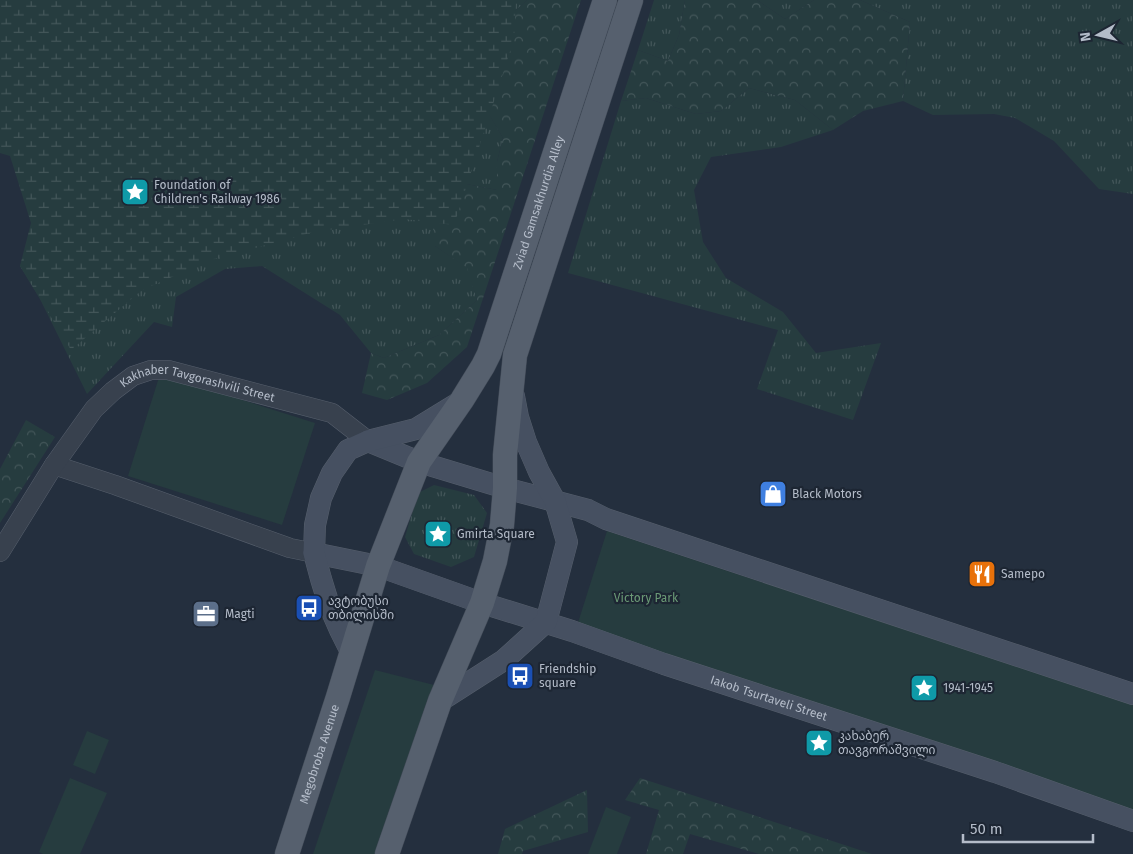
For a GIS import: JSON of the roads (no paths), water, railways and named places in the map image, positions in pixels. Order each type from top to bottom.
[{"type":"main road","name":"Zviad Gamsakhurdia Alley","points":[[462,400],[489,354],[605,0]]},
{"type":"main road","name":"Zviad Gamsakhurdia Alley","points":[[512,386],[515,355],[631,0]]},
{"type":"main road","points":[[387,854],[440,701],[482,603],[495,561],[502,525],[505,455],[512,386]]},
{"type":"main road","points":[[440,701],[504,660],[546,622],[567,542],[555,501],[539,472],[526,442],[518,417],[512,386]]},
{"type":"main road","points":[[352,654],[329,605],[314,553],[315,525],[321,498],[332,473],[348,450],[368,441],[416,429],[462,400]]},
{"type":"main road","points":[[352,654],[378,566],[419,462],[462,400]]},
{"type":"main road","points":[[368,441],[419,462],[505,488],[588,510],[606,519],[1133,694]]},
{"type":"main road","points":[[314,553],[378,566],[482,603],[546,622]]},
{"type":"main road","name":"Iakob Tsurtaveli Street","points":[[546,622],[664,664],[996,772],[1133,821]]},
{"type":"main road","name":"Megobroba Avenue","points":[[287,854],[352,654]]},
{"type":"street","name":"Kakhaber Tavgorashvili Street","points":[[0,552],[54,465],[94,409],[133,376],[151,370],[168,370],[332,413],[368,441]]},
{"type":"street","points":[[54,465],[115,484],[290,548],[314,553]]},
{"type":"place","name":"Foundation of Children's Railway 1986","points":[[135,192]]},
{"type":"place","name":"Black Motors","points":[[773,494]]},
{"type":"place","name":"Gmirta Square","points":[[438,534]]},
{"type":"place","name":"Samepo","points":[[982,574]]},
{"type":"place","name":"ავტობუსი თბილისში","points":[[309,608]]},
{"type":"place","name":"Magti","points":[[206,614]]},
{"type":"place","name":"Friendship square","points":[[520,676]]},
{"type":"place","name":"1941-1945","points":[[924,688]]},
{"type":"place","name":"კახაბერ თავგორაშვილი","points":[[819,743]]},
{"type":"park label","name":"Victory Park","points":[[646,598]]}]
